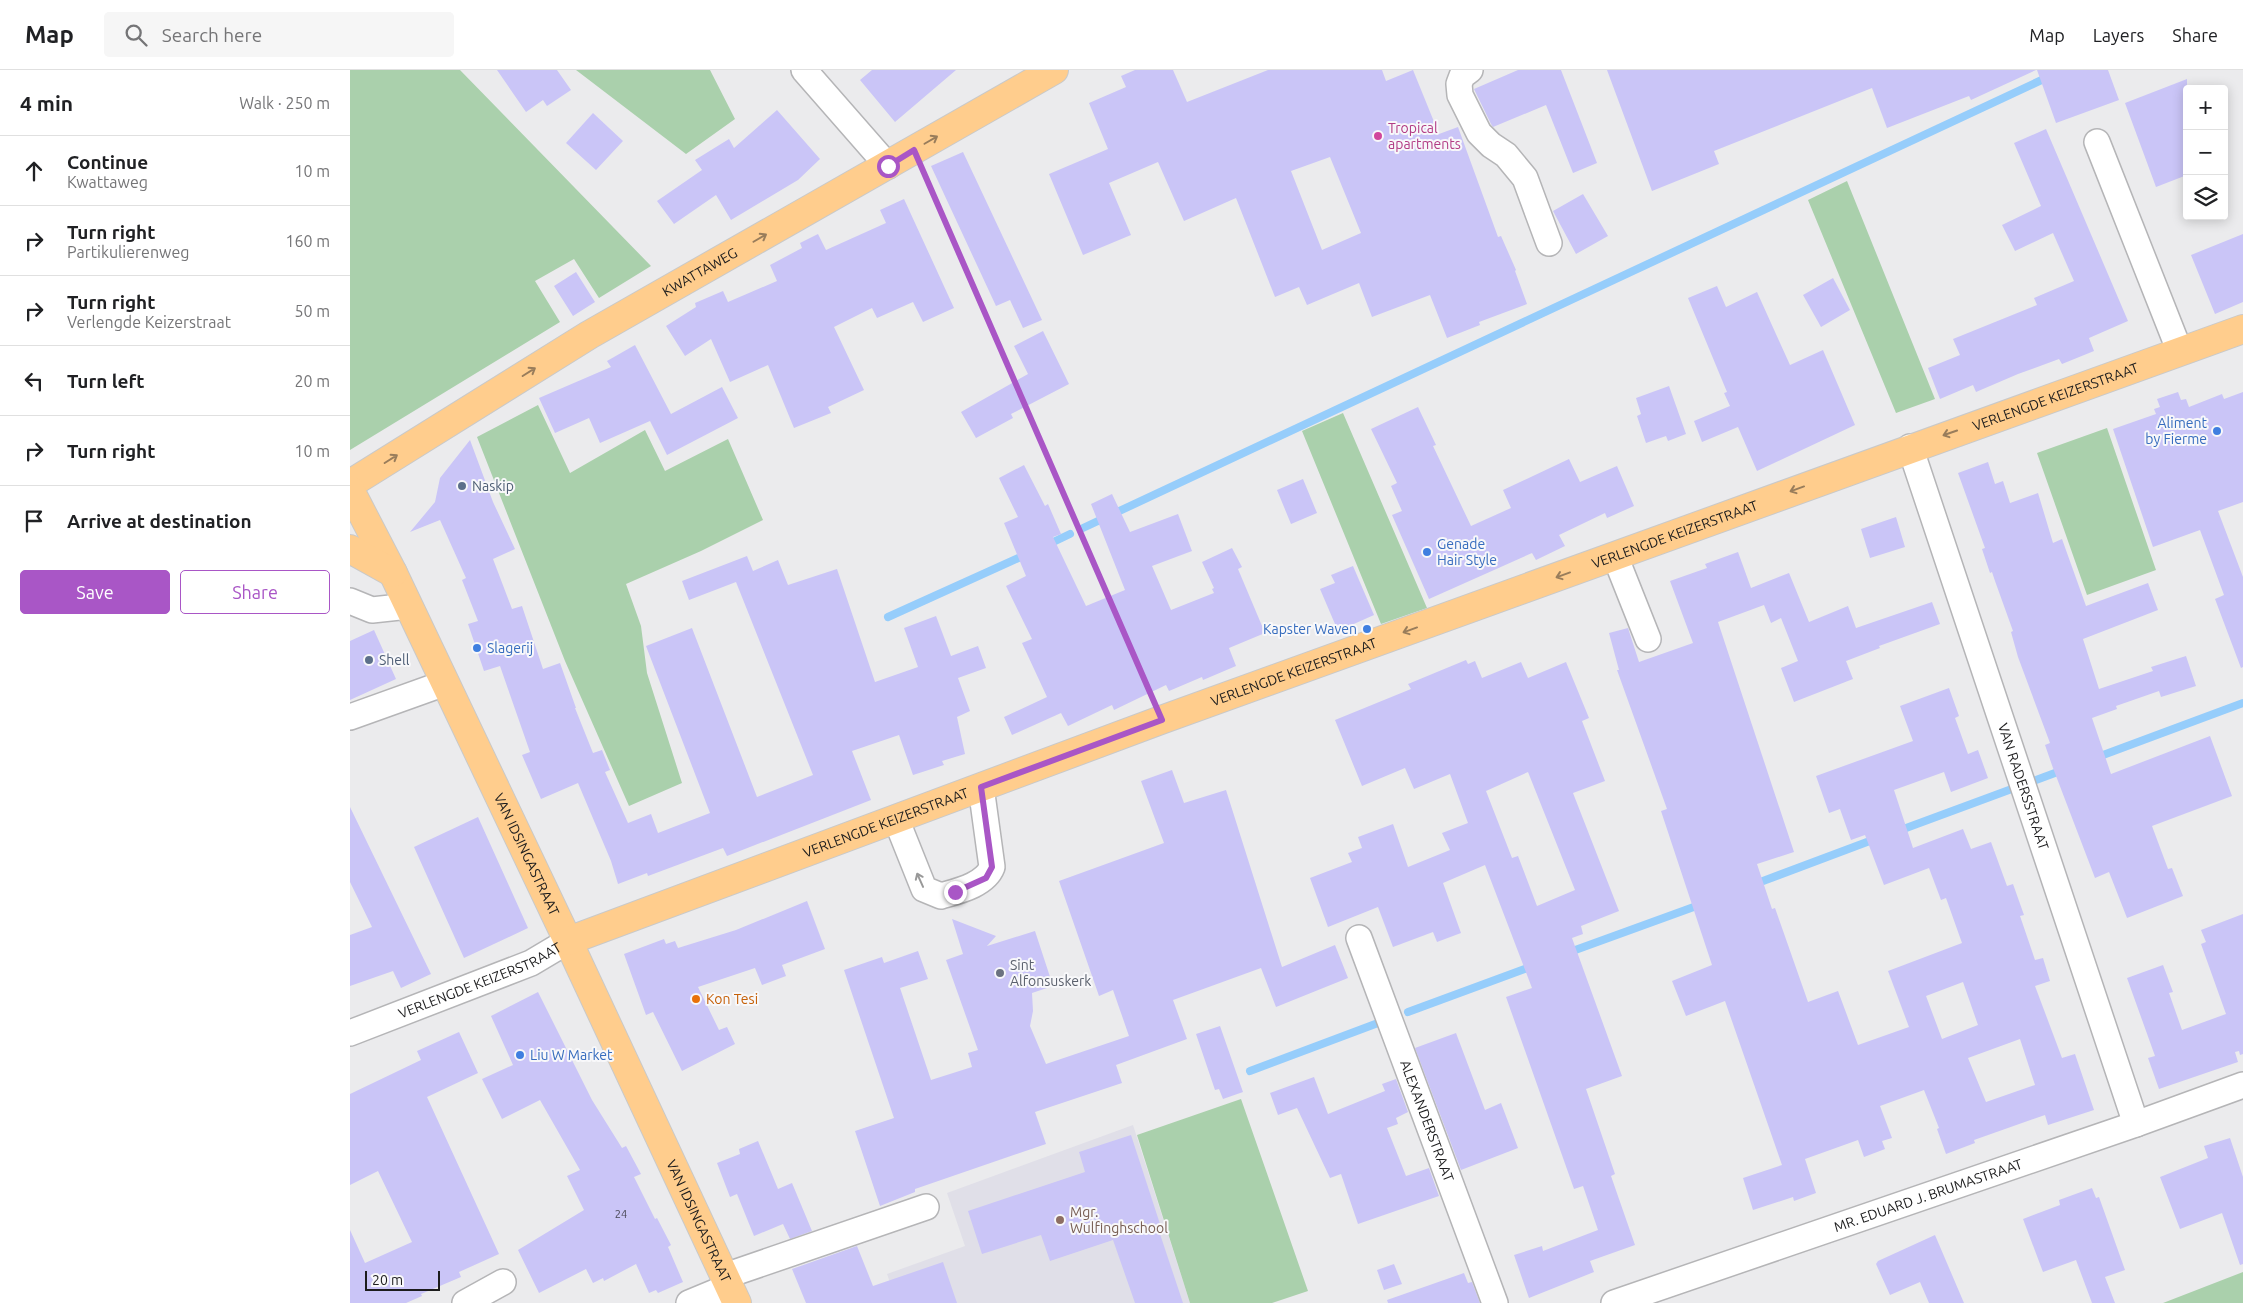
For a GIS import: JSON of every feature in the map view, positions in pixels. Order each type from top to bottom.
[{"type":"main road","name":"KWATTAWEG","points":[[350,484],[590,335],[1054,70]]},
{"type":"main road","name":"VERLENGDE KEIZERSTRAAT","points":[[568,941],[1162,720],[2243,329]]},
{"type":"main road","name":"VAN IDSINGASTRAAT","points":[[350,490],[409,606],[731,1288]]},
{"type":"main road","points":[[350,549],[393,573]]},
{"type":"street","points":[[804,70],[888,166]]},
{"type":"street","points":[[1470,70],[1462,76],[1458,84],[1460,95],[1479,133],[1491,145],[1506,155],[1525,178],[1549,243]]},
{"type":"street","points":[[2096,142],[2180,352]]},
{"type":"street","name":"VAN RADERSSTRAAT","points":[[1910,448],[2136,1124]]},
{"type":"street","points":[[1615,556],[1648,639]]},
{"type":"street","points":[[350,601],[372,610],[409,606]]},
{"type":"street","points":[[350,717],[445,683]]},
{"type":"street","points":[[896,819],[924,889],[941,896],[955,892],[986,878],[992,867],[981,787]]},
{"type":"street","name":"ALEXANDERSTRAAT","points":[[1359,938],[1495,1303]]},
{"type":"street","name":"VERLENGDE KEIZERSTRAAT","points":[[350,1033],[531,962],[568,941]]},
{"type":"street","name":"MR. EDUARD J. BRUMASTRAAT","points":[[1614,1303],[2136,1124],[2243,1085]]},
{"type":"street","points":[[689,1303],[731,1288],[926,1206]]},
{"type":"street","points":[[465,1303],[503,1282]]},
{"type":"path","points":[[914,150],[1162,720]]},
{"type":"shaded area","name":"Mgr. Wulfinghschool","points":[[1133,1125],[1190,1303],[897,1303],[887,1274],[965,1246],[947,1193]]},
{"type":"green space","points":[[350,70],[460,70],[651,266],[599,298],[574,259],[535,281],[560,322],[350,450]]},
{"type":"green space","points":[[576,70],[710,70],[735,119],[686,154]]},
{"type":"green space","points":[[1847,181],[1935,399],[1896,413],[1808,200]]},
{"type":"green space","points":[[538,405],[570,473],[645,430],[665,471],[728,439],[763,520],[701,551],[626,584],[641,626],[647,673],[682,783],[629,806],[565,661],[477,437]]},
{"type":"green space","points":[[1343,413],[1427,608],[1381,624],[1302,431]]},
{"type":"green space","points":[[2107,428],[2156,570],[2087,595],[2037,453]]},
{"type":"green space","points":[[1241,1099],[1308,1291],[1272,1303],[1190,1303],[1137,1135]]},
{"type":"green space","points":[[2243,1272],[2243,1303],[2163,1303]]},
{"type":"building","points":[[497,70],[557,70],[571,90],[547,106],[543,100],[526,112]]},
{"type":"building","points":[[872,70],[956,70],[895,122],[860,80]]},
{"type":"building","points":[[1135,70],[1173,70],[1187,102],[1268,70],[1382,70],[1386,81],[1413,70],[1439,134],[1458,127],[1498,237],[1501,236],[1516,270],[1527,304],[1479,322],[1480,325],[1447,338],[1430,295],[1372,317],[1359,283],[1307,305],[1299,287],[1275,297],[1236,198],[1184,221],[1158,162],[1109,183],[1131,235],[1083,255],[1049,174],[1108,149],[1089,103],[1126,87],[1121,76]],"holes":[[[1330,157],[1361,233],[1322,250],[1291,171]]]},
{"type":"building","points":[[1518,70],[1561,70],[1597,163],[1573,173],[1546,105],[1493,127],[1474,89]]},
{"type":"building","points":[[1607,70],[2036,70],[1971,100],[1969,96],[1887,128],[1872,88],[1714,151],[1719,164],[1652,191]]},
{"type":"building","points":[[2037,70],[2108,70],[2119,100],[2056,123]]},
{"type":"building","points":[[2187,79],[2187,85],[2183,85],[2183,177],[2156,187],[2125,103]]},
{"type":"building","points":[[777,110],[820,159],[798,180],[731,220],[716,195],[674,224],[657,201],[702,170],[695,160],[729,139],[734,148]]},
{"type":"building","points":[[593,113],[623,141],[596,170],[566,143]]},
{"type":"building","points":[[2046,129],[2128,321],[2089,338],[2094,351],[2062,364],[2059,359],[1976,392],[1973,385],[1940,399],[1928,368],[1960,355],[1953,339],[2037,305],[2034,298],[2074,281],[2053,233],[2015,251],[2002,225],[2041,206],[2014,143]]},
{"type":"building","points":[[963,152],[1042,320],[1023,328],[1010,300],[996,306],[931,166]]},
{"type":"building","points":[[1583,194],[1608,236],[1576,254],[1553,211]]},
{"type":"building","points":[[904,199],[954,308],[923,322],[913,302],[877,318],[872,308],[834,327],[864,390],[828,407],[831,413],[794,428],[768,365],[730,382],[711,339],[685,356],[666,326],[696,307],[695,303],[723,291],[728,302],[777,281],[770,265],[802,248],[800,243],[818,234],[826,250],[886,223],[880,210]]},
{"type":"building","points":[[2243,234],[2243,302],[2215,314],[2191,255]]},
{"type":"building","points":[[576,272],[595,302],[573,316],[554,286]]},
{"type":"building","points":[[1833,278],[1850,310],[1821,327],[1803,295]]},
{"type":"building","points":[[1717,286],[1726,307],[1757,292],[1790,365],[1823,350],[1855,425],[1757,471],[1738,427],[1702,442],[1694,421],[1730,406],[1724,393],[1727,392],[1688,298]]},
{"type":"building","points":[[1043,331],[1069,384],[1011,414],[1013,418],[976,438],[961,412],[1028,374],[1014,346]]},
{"type":"building","points":[[635,345],[671,414],[722,387],[738,418],[667,455],[650,421],[600,443],[589,418],[555,433],[539,398],[611,367],[607,361]]},
{"type":"building","points":[[1669,386],[1686,434],[1668,441],[1666,436],[1646,443],[1637,416],[1641,414],[1636,398]]},
{"type":"building","points":[[2178,392],[2181,400],[2186,399],[2189,407],[2222,394],[2224,399],[2243,392],[2243,502],[2218,511],[2243,577],[2243,667],[2241,668],[2215,599],[2224,595],[2200,530],[2153,547],[2113,429],[2156,414],[2154,409],[2160,407],[2157,399]]},
{"type":"building","points":[[1418,407],[1436,445],[1433,446],[1471,526],[1511,508],[1503,490],[1569,459],[1580,482],[1617,466],[1634,506],[1607,518],[1605,513],[1559,535],[1565,546],[1536,560],[1532,553],[1429,599],[1392,515],[1402,511],[1391,486],[1397,483],[1371,429]]},
{"type":"building","points":[[470,440],[493,502],[515,549],[493,559],[512,609],[522,606],[543,669],[560,663],[593,753],[602,750],[610,770],[605,772],[628,823],[651,814],[658,833],[710,813],[646,646],[692,628],[757,797],[813,775],[736,582],[689,600],[682,581],[747,556],[753,571],[778,560],[788,585],[837,569],[875,682],[918,667],[904,628],[936,616],[951,656],[978,646],[986,668],[958,678],[970,711],[957,717],[965,754],[942,761],[944,765],[913,775],[899,735],[852,751],[871,800],[727,856],[723,848],[648,876],[647,873],[618,884],[611,861],[578,783],[541,799],[522,755],[530,752],[500,666],[484,671],[468,624],[478,621],[462,580],[466,578],[440,520],[410,532],[435,502],[440,478]]},
{"type":"building","points":[[1988,462],[1995,484],[2003,481],[2010,503],[2038,493],[2053,543],[2062,539],[2086,606],[2148,583],[2158,610],[2083,639],[2099,689],[2153,671],[2151,667],[2186,656],[2196,686],[2161,697],[2159,691],[2116,706],[2117,709],[2092,718],[2111,774],[2210,736],[2232,796],[2152,826],[2168,869],[2172,868],[2183,896],[2127,918],[2109,872],[2095,878],[2053,768],[2045,745],[2050,743],[2018,657],[2011,632],[2013,631],[1992,572],[1990,573],[1982,549],[1985,548],[1958,473]]},
{"type":"building","points":[[1024,465],[1045,506],[1048,504],[1061,534],[1053,537],[1086,606],[1125,590],[1091,504],[1112,494],[1130,532],[1178,514],[1192,551],[1152,566],[1171,610],[1214,593],[1212,589],[1214,588],[1202,562],[1232,548],[1242,567],[1238,569],[1265,633],[1229,648],[1236,666],[1203,680],[1202,677],[1169,691],[1166,685],[1114,710],[1112,705],[1068,726],[1061,713],[1012,735],[1004,717],[1047,697],[1022,643],[1032,639],[1006,586],[1026,576],[1004,523],[1018,517],[999,478]]},
{"type":"building","points":[[1303,479],[1317,513],[1291,524],[1277,490]]},
{"type":"building","points":[[1896,517],[1905,547],[1870,558],[1861,529]]},
{"type":"building","points":[[1738,552],[1751,588],[1789,573],[1809,622],[1848,606],[1856,628],[1932,602],[1940,624],[1879,646],[1880,648],[1846,661],[1853,679],[1794,702],[1781,668],[1798,661],[1781,618],[1771,623],[1764,605],[1718,622],[1794,852],[1757,864],[1772,909],[1775,908],[1808,1002],[1838,991],[1858,1045],[1909,1027],[1888,971],[1962,943],[1946,898],[1941,900],[1929,868],[1884,885],[1865,835],[1851,840],[1840,809],[1829,813],[1816,776],[1913,741],[1900,706],[1949,688],[1959,716],[1955,718],[1968,754],[1978,750],[1988,778],[1951,792],[1944,772],[1894,790],[1913,848],[1963,829],[1971,849],[1991,842],[2007,886],[2013,884],[2024,915],[2020,916],[2035,960],[2043,958],[2050,981],[2035,986],[2062,1058],[2075,1054],[2094,1110],[2048,1125],[2045,1115],[1974,1140],[1975,1143],[1946,1154],[1937,1129],[1939,1128],[1924,1090],[1880,1106],[1892,1138],[1882,1141],[1885,1149],[1864,1157],[1858,1140],[1805,1159],[1816,1193],[1794,1201],[1793,1197],[1753,1210],[1743,1178],[1782,1165],[1725,1001],[1686,1016],[1672,981],[1712,965],[1661,811],[1667,809],[1617,670],[1619,670],[1609,633],[1628,628],[1639,662],[1693,643],[1670,581],[1707,568],[1705,564]],"holes":[[[1963,982],[1978,1025],[1942,1039],[1926,996]],[[2020,1039],[2035,1085],[1986,1102],[1968,1058]]]},
{"type":"building","points":[[1353,566],[1374,615],[1338,631],[1320,589],[1335,583],[1331,575]]},
{"type":"building","name":"Shell","points":[[374,630],[396,679],[350,700],[350,641]]},
{"type":"building","points":[[1466,660],[1468,664],[1475,661],[1482,678],[1521,662],[1528,678],[1566,662],[1589,718],[1582,721],[1605,781],[1573,793],[1619,911],[1581,926],[1583,934],[1572,938],[1622,1076],[1586,1089],[1615,1174],[1611,1176],[1635,1245],[1590,1261],[1594,1272],[1529,1298],[1514,1255],[1542,1246],[1543,1251],[1598,1230],[1583,1186],[1574,1189],[1506,997],[1532,988],[1485,865],[1443,883],[1461,933],[1437,942],[1433,932],[1393,947],[1378,907],[1328,927],[1310,878],[1352,862],[1348,853],[1362,848],[1358,837],[1393,824],[1408,867],[1450,850],[1442,833],[1468,823],[1450,774],[1414,789],[1405,768],[1362,786],[1335,720],[1411,689],[1408,684]],"holes":[[[1528,772],[1575,890],[1537,906],[1518,856],[1512,858],[1486,791]]]},
{"type":"building","points":[[1172,770],[1184,803],[1226,790],[1282,967],[1335,945],[1348,978],[1276,1007],[1261,968],[1173,1000],[1187,1039],[1116,1065],[1122,1083],[1035,1112],[1046,1144],[915,1189],[915,1192],[880,1206],[855,1131],[894,1118],[844,970],[882,957],[884,963],[918,951],[928,979],[900,988],[931,1080],[972,1067],[968,1053],[978,1050],[946,960],[963,954],[952,919],[996,936],[987,946],[1035,931],[1053,986],[1032,993],[1033,1011],[1030,1026],[1046,1064],[1129,1036],[1113,990],[1099,996],[1059,881],[1164,843],[1141,781]]},
{"type":"building","points":[[350,807],[431,974],[401,988],[393,971],[350,986],[350,935],[372,927],[350,882]]},
{"type":"building","points":[[478,817],[528,928],[464,958],[414,847]]},
{"type":"building","points":[[807,901],[825,949],[782,965],[786,976],[762,985],[755,968],[698,987],[719,1030],[727,1027],[735,1044],[682,1071],[653,1012],[646,1015],[624,954],[664,939],[666,944],[675,941],[678,948],[736,930]]},
{"type":"building","points":[[2243,914],[2243,1054],[2240,1055],[2239,1051],[2235,1052],[2238,1062],[2159,1089],[2148,1058],[2155,1056],[2127,978],[2163,965],[2173,992],[2169,993],[2182,1030],[2226,1014],[2201,944],[2206,942],[2201,930]]},
{"type":"building","points":[[538,992],[592,1100],[622,1148],[626,1146],[641,1174],[634,1177],[655,1219],[657,1218],[671,1245],[668,1247],[683,1282],[658,1293],[656,1290],[649,1293],[636,1264],[604,1281],[603,1278],[593,1283],[586,1269],[539,1293],[518,1250],[584,1210],[567,1176],[580,1170],[540,1100],[502,1119],[482,1079],[513,1065],[491,1016]]},
{"type":"building","points":[[1220,1026],[1243,1092],[1223,1099],[1219,1089],[1215,1090],[1196,1034]]},
{"type":"building","points":[[459,1032],[478,1073],[427,1097],[499,1254],[459,1272],[461,1277],[421,1294],[422,1296],[406,1303],[350,1303],[350,1230],[365,1263],[412,1242],[378,1171],[350,1185],[350,1094],[421,1060],[417,1051]]},
{"type":"building","points":[[1456,1033],[1485,1110],[1501,1103],[1518,1148],[1461,1170],[1415,1048]]},
{"type":"building","points":[[1314,1077],[1328,1114],[1385,1091],[1382,1084],[1396,1079],[1408,1112],[1396,1118],[1398,1124],[1387,1128],[1406,1176],[1429,1168],[1439,1196],[1358,1224],[1341,1174],[1330,1178],[1297,1108],[1278,1115],[1270,1093]]},
{"type":"building","points":[[1131,1135],[1160,1224],[1157,1225],[1183,1303],[1135,1303],[1113,1240],[1050,1261],[1041,1235],[982,1254],[968,1211],[1085,1172],[1079,1152]]},
{"type":"building","points":[[2230,1138],[2243,1177],[2243,1264],[2240,1265],[2222,1213],[2180,1229],[2160,1177],[2208,1158],[2204,1146]]},
{"type":"building","points":[[758,1141],[778,1189],[792,1183],[812,1231],[790,1239],[783,1224],[754,1236],[737,1194],[730,1197],[717,1163],[740,1154],[739,1149]]},
{"type":"building","points":[[2092,1188],[2096,1198],[2099,1197],[2125,1270],[2105,1277],[2115,1303],[2092,1303],[2076,1260],[2043,1272],[2023,1219],[2060,1205],[2059,1200]]},
{"type":"building","points":[[1935,1235],[1964,1303],[1929,1303],[1920,1282],[1890,1295],[1876,1264],[1878,1261]]},
{"type":"building","points":[[857,1246],[873,1286],[943,1262],[957,1303],[806,1303],[792,1269]]},
{"type":"building","points":[[1394,1264],[1402,1284],[1384,1290],[1377,1270]]},
{"type":"building","points":[[1464,1273],[1468,1283],[1472,1282],[1480,1303],[1388,1303],[1387,1300]]},
{"type":"waterway","points":[[1083,528],[2063,70]]},
{"type":"waterway","points":[[1047,545],[1070,534]]},
{"type":"waterway","points":[[888,617],[1027,554]]},
{"type":"waterway","points":[[2095,758],[2243,703]]},
{"type":"waterway","points":[[1898,831],[2063,770]]},
{"type":"waterway","points":[[1755,884],[1875,839]]},
{"type":"waterway","points":[[1567,953],[1702,904]]},
{"type":"waterway","points":[[1408,1012],[1533,966]]},
{"type":"waterway","points":[[1250,1071],[1378,1023]]},
{"type":"place","name":"Tropical apartments","points":[[1378,136]]},
{"type":"place","name":"Aliment by Fierme","points":[[2217,431]]},
{"type":"place","name":"Naskip","points":[[462,486]]},
{"type":"place","name":"Genade Hair Style","points":[[1427,552]]},
{"type":"place","name":"Kapster Waven","points":[[1367,629]]},
{"type":"place","name":"Slagerij","points":[[477,648]]},
{"type":"place","name":"Shell","points":[[369,660]]},
{"type":"place","name":"Sint Alfonsuskerk","points":[[1000,973]]},
{"type":"place","name":"Kon Tesi","points":[[696,999]]},
{"type":"place","name":"Liu W Market","points":[[520,1055]]},
{"type":"place","name":"Mgr. Wulfinghschool","points":[[1060,1220]]},
{"type":"route","points":[[888,166],[914,150],[1162,720],[981,787],[993,862],[992,867],[986,878],[955,892]]}]
